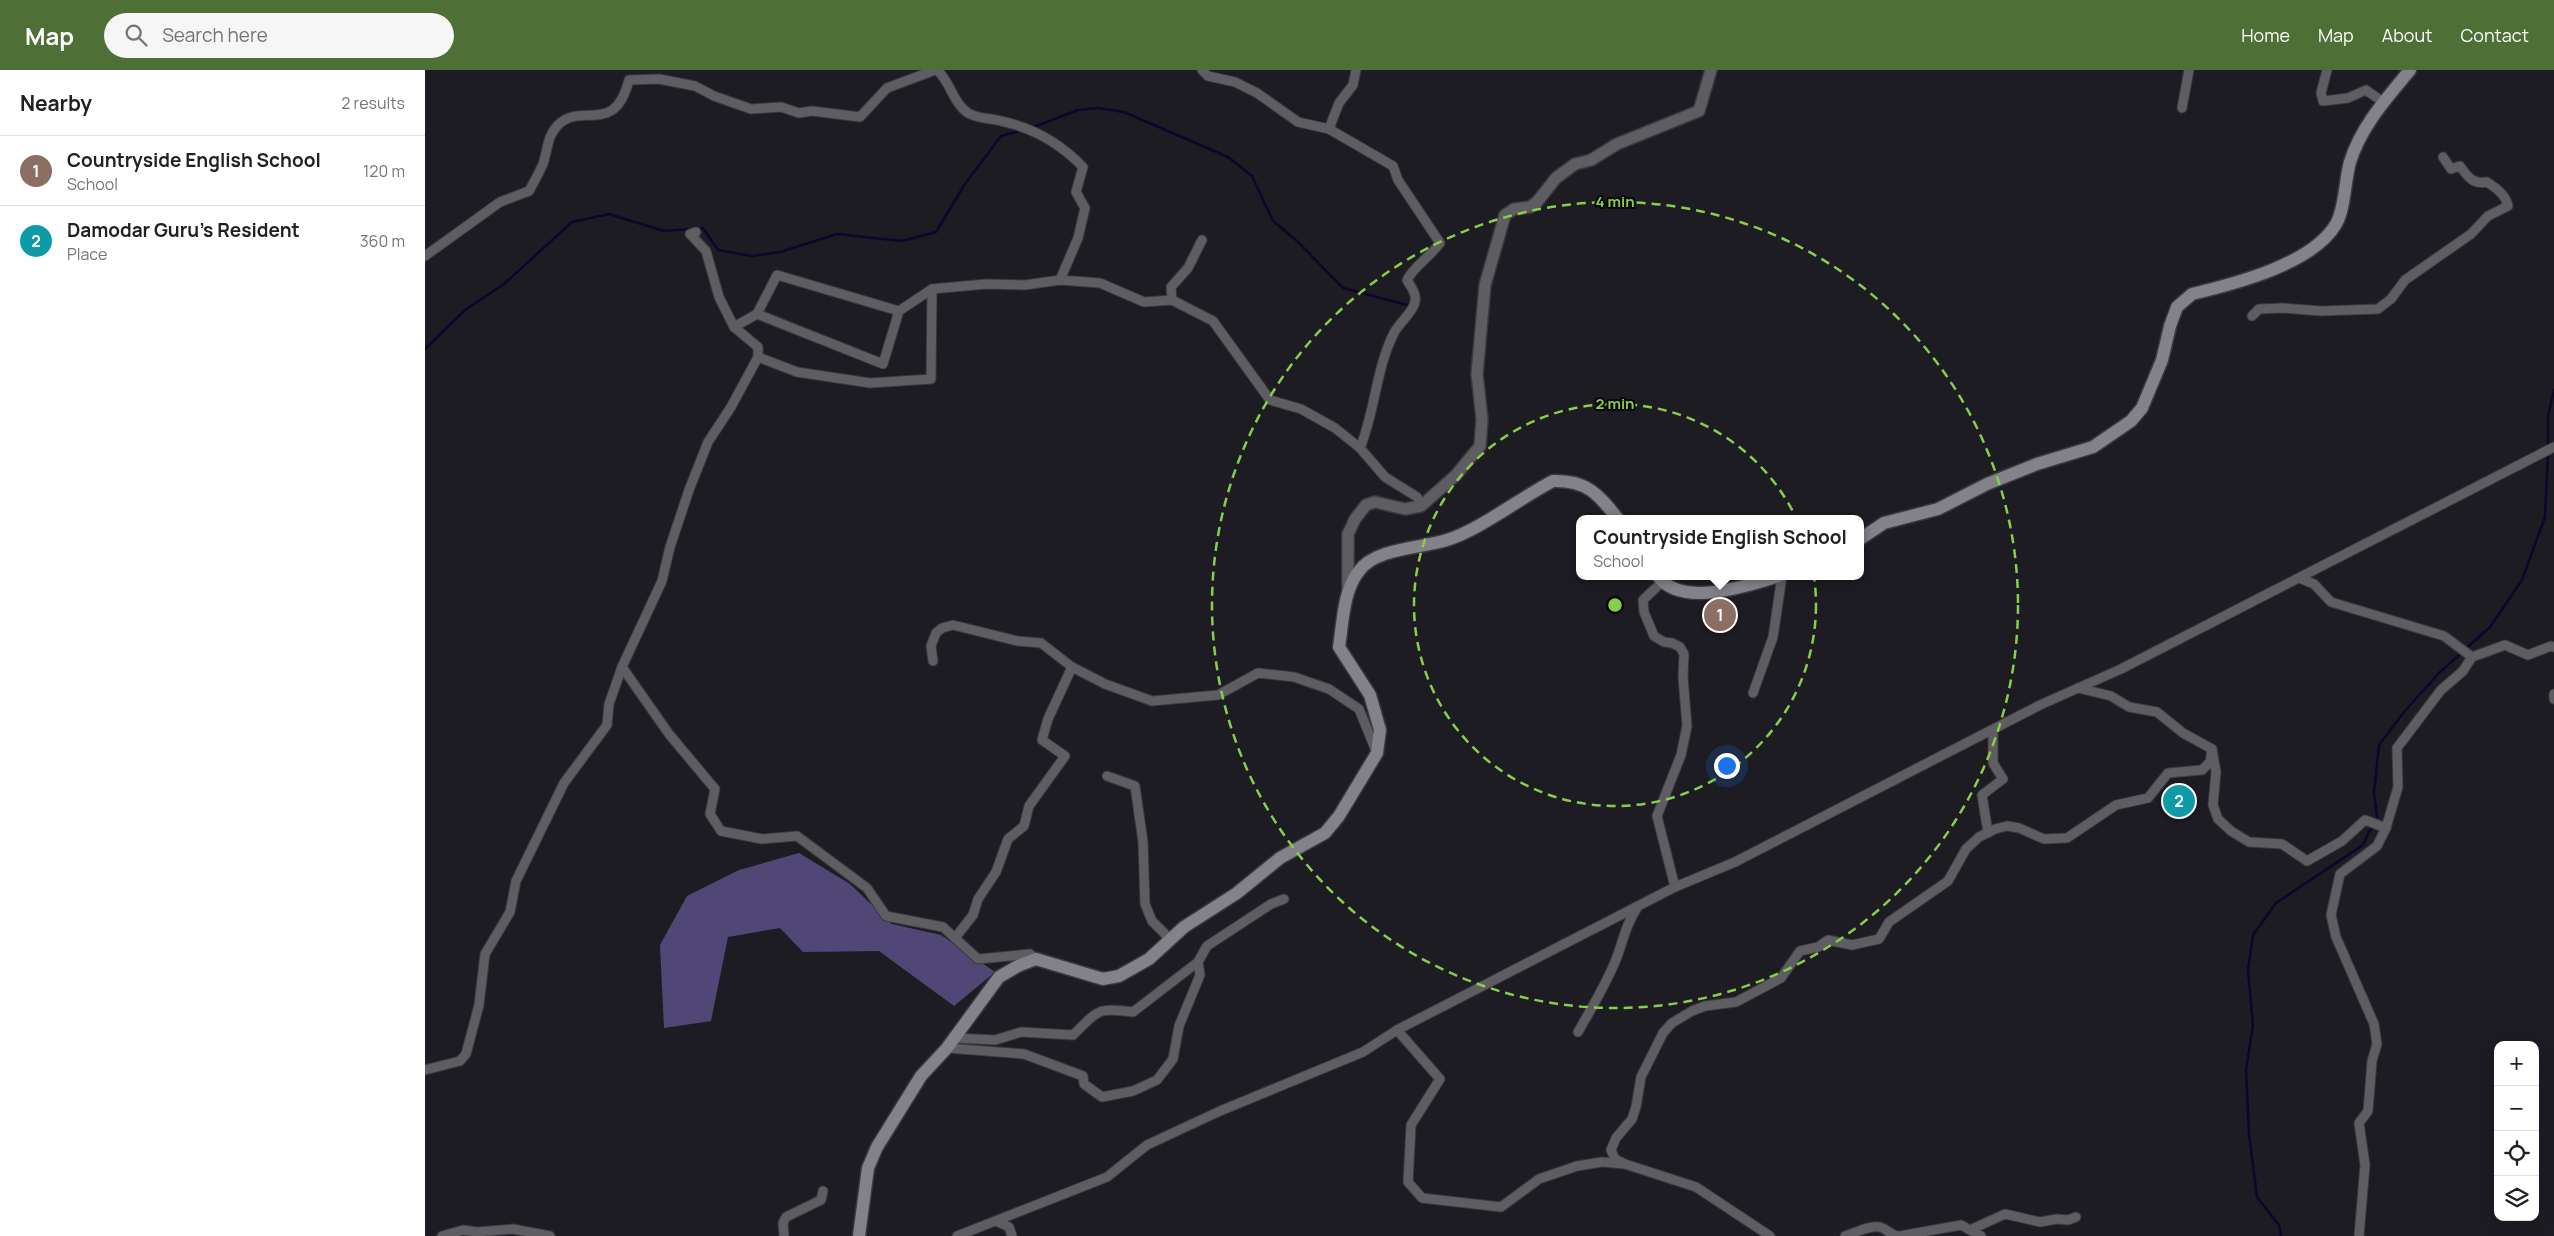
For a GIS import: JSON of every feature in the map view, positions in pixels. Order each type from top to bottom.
[{"type":"main road","points":[[1864,536],[1884,524],[1938,509],[1987,484],[2037,464],[2093,447],[2131,421],[2142,408],[2163,360],[2170,326],[2177,307],[2183,300],[2192,294],[2282,267],[2321,242],[2337,224],[2351,159],[2372,117],[2411,70]]},
{"type":"main road","points":[[859,1236],[868,1168],[872,1157],[921,1076],[951,1043],[999,977],[1017,966],[1036,959],[1103,979],[1119,976],[1149,959],[1184,927],[1237,893],[1280,858],[1325,832],[1339,816],[1377,754],[1380,730],[1370,695],[1339,647],[1348,594],[1358,571],[1365,563],[1395,551],[1449,540],[1553,482],[1570,481],[1583,485],[1600,496],[1615,515]]},
{"type":"main road","points":[[1662,580],[1695,593],[1721,592],[1765,580]]},
{"type":"street","points":[[425,256],[500,202],[529,191],[543,163],[550,133],[560,123],[574,117],[601,116],[613,110],[625,94],[630,70]]},
{"type":"street","points":[[629,80],[659,79],[695,86],[714,96],[751,109],[781,107],[799,113],[812,111],[860,117],[887,88],[936,70],[947,78],[966,112],[1039,133],[1064,148],[1083,167],[1076,192],[1085,208],[1078,238],[1060,280]]},
{"type":"street","points":[[1202,70],[1207,76],[1235,82],[1257,93],[1298,122],[1329,129],[1393,166],[1397,180],[1440,243],[1429,257],[1414,268],[1407,280],[1415,292],[1415,304],[1394,333],[1383,366],[1367,433],[1360,448]]},
{"type":"street","points":[[1329,129],[1339,103],[1353,85],[1356,70]]},
{"type":"street","points":[[1348,594],[1348,534],[1355,519],[1366,505],[1375,502],[1405,509],[1421,506],[1456,475],[1480,446],[1482,419],[1477,374],[1485,285],[1505,215],[1514,209],[1530,207],[1537,202],[1556,178],[1575,164],[1591,160],[1617,144],[1699,111],[1711,70]]},
{"type":"street","points":[[2182,108],[2189,70]]},
{"type":"street","points":[[2327,70],[2321,93],[2323,101],[2347,98],[2366,90],[2383,102]]},
{"type":"street","points":[[2252,316],[2259,310],[2283,308],[2321,311],[2378,308],[2391,299],[2405,280],[2471,234],[2489,216],[2508,206],[2507,202],[2493,186],[2487,182],[2480,183],[2470,179],[2460,166],[2451,169],[2443,156]]},
{"type":"street","points":[[425,1070],[460,1061],[466,1054],[479,1006],[485,954],[510,912],[516,881],[564,783],[607,725],[609,704],[622,667],[662,581],[670,547],[708,442],[731,407],[759,357],[758,347],[734,327],[719,297],[706,251],[690,234],[696,232]]},
{"type":"street","points":[[1172,300],[1171,287],[1188,268],[1202,240]]},
{"type":"street","points":[[734,327],[757,314],[777,275],[899,311]]},
{"type":"street","points":[[757,314],[883,364],[899,311],[933,289],[986,284],[1025,285],[1060,280],[1100,283],[1143,302],[1172,300],[1213,322],[1270,400],[1301,409],[1335,428],[1360,448],[1385,477],[1417,497],[1421,506]]},
{"type":"street","points":[[759,357],[797,372],[870,383],[931,379],[933,289]]},
{"type":"street","points":[[957,1236],[1107,1177],[1147,1145],[1220,1110],[1363,1052],[1397,1030],[1675,887],[1735,862],[1907,772],[2299,578],[2346,552],[2554,447]]},
{"type":"street","points":[[2299,578],[2314,584],[2331,602],[2444,636],[2471,657]]},
{"type":"street","points":[[1659,580],[1643,600],[1644,612],[1654,636],[1664,642],[1672,642],[1684,654],[1683,677],[1687,726],[1681,755],[1657,816],[1675,887]]},
{"type":"street","points":[[1753,693],[1773,637],[1780,580]]},
{"type":"street","points":[[933,661],[931,646],[936,633],[942,628],[953,625],[1017,641],[1041,643],[1072,667],[1105,684],[1152,701],[1219,695],[1258,673],[1294,677],[1329,689],[1359,709],[1377,754]]},
{"type":"street","points":[[2359,1236],[2365,1165],[2359,1123],[2368,1111],[2371,1061],[2377,1044],[2374,1024],[2335,937],[2331,915],[2340,874],[2377,846],[2386,828],[2398,787],[2397,748],[2441,690],[2463,672],[2471,657],[2505,645],[2528,655],[2551,646],[2554,647]]},
{"type":"street","points":[[622,667],[669,734],[715,790],[710,814],[721,831],[761,839],[797,836],[867,888],[886,916],[943,927],[978,959],[1030,954],[1036,959]]},
{"type":"street","points":[[955,938],[973,915],[978,899],[995,872],[1008,839],[1024,826],[1029,806],[1065,756],[1042,740],[1048,718],[1072,667]]},
{"type":"street","points":[[2078,688],[2111,696],[2129,706],[2157,712],[2183,733],[2213,749]]},
{"type":"street","points":[[2554,694],[2554,699]]},
{"type":"street","points":[[1988,833],[1982,795],[2003,779],[1993,764],[1993,730]]},
{"type":"street","points":[[2213,749],[2216,772],[2213,805],[2218,819],[2231,832],[2249,842],[2282,844],[2307,860],[2342,841],[2365,820],[2386,828]]},
{"type":"street","points":[[1770,1236],[1696,1188],[1615,1159],[1611,1150],[1631,1119],[1647,1062],[1663,1033],[1672,1023],[1705,1006],[1736,1002],[1781,978],[1800,951],[1818,947],[1828,940],[1852,945],[1879,939],[1889,922],[1949,881],[1966,849],[1988,833],[2007,826],[2019,828],[2044,839],[2067,838],[2116,805],[2148,798],[2168,773],[2202,770],[2210,762],[2213,749]]},
{"type":"street","points":[[1107,776],[1135,786],[1143,842],[1145,904],[1152,920],[1170,939]]},
{"type":"street","points":[[951,1043],[995,1040],[1021,1032],[1073,1034],[1097,1011],[1108,1008],[1133,1012],[1198,962],[1207,946],[1271,904],[1285,899]]},
{"type":"street","points":[[1578,1032],[1604,986],[1618,954],[1623,934],[1639,906]]},
{"type":"street","points":[[951,1043],[1024,1054],[1083,1076],[1084,1084],[1102,1097],[1133,1090],[1157,1080],[1173,1059],[1179,1026],[1200,975],[1198,962]]},
{"type":"street","points":[[1397,1030],[1440,1079],[1411,1125],[1408,1182],[1422,1198],[1501,1207],[1539,1179],[1577,1166],[1602,1162],[1625,1164]]},
{"type":"street","points":[[784,1236],[783,1223],[786,1217],[821,1200],[823,1191]]},
{"type":"street","points":[[1972,1229],[2005,1214],[2040,1222],[2057,1219],[2068,1220],[2076,1216]]},
{"type":"street","points":[[996,1221],[1009,1227],[1012,1236]]},
{"type":"street","points":[[1845,1236],[1872,1227],[1882,1228],[1892,1236],[1899,1236],[1961,1224],[1981,1236]]},
{"type":"street","points":[[442,1236],[463,1230],[477,1232],[513,1229],[550,1236]]},
{"type":"shaded area","points":[[799,853],[850,884],[892,924],[941,935],[995,972],[954,1006],[879,951],[803,952],[780,928],[728,937],[711,1021],[664,1028],[660,945],[687,896],[739,870]]},
{"type":"waterway","points":[[1031,128],[1078,110],[1098,108],[1124,112],[1228,157],[1252,176],[1273,221],[1296,240],[1343,288],[1411,306]]},
{"type":"waterway","points":[[697,229],[703,228],[718,250],[752,256],[780,252],[837,234],[902,241],[936,232],[965,184],[1001,136],[1023,130]]},
{"type":"waterway","points":[[425,349],[465,310],[504,284],[572,222],[609,214],[664,231],[691,229]]},
{"type":"waterway","points":[[2548,448],[2548,416],[2554,390]]},
{"type":"waterway","points":[[2375,821],[2377,817],[2374,793],[2379,745],[2404,712],[2439,673],[2490,627],[2522,580],[2545,517],[2548,453]]},
{"type":"waterway","points":[[2281,1236],[2279,1225],[2257,1197],[2249,1134],[2246,1070],[2253,1025],[2248,970],[2253,935],[2276,903],[2363,845],[2372,826]]},
{"type":"place","name":"Countryside English School","points":[[1720,615]]},
{"type":"place","name":"Damodar Guru's Resident","points":[[2179,801]]}]
